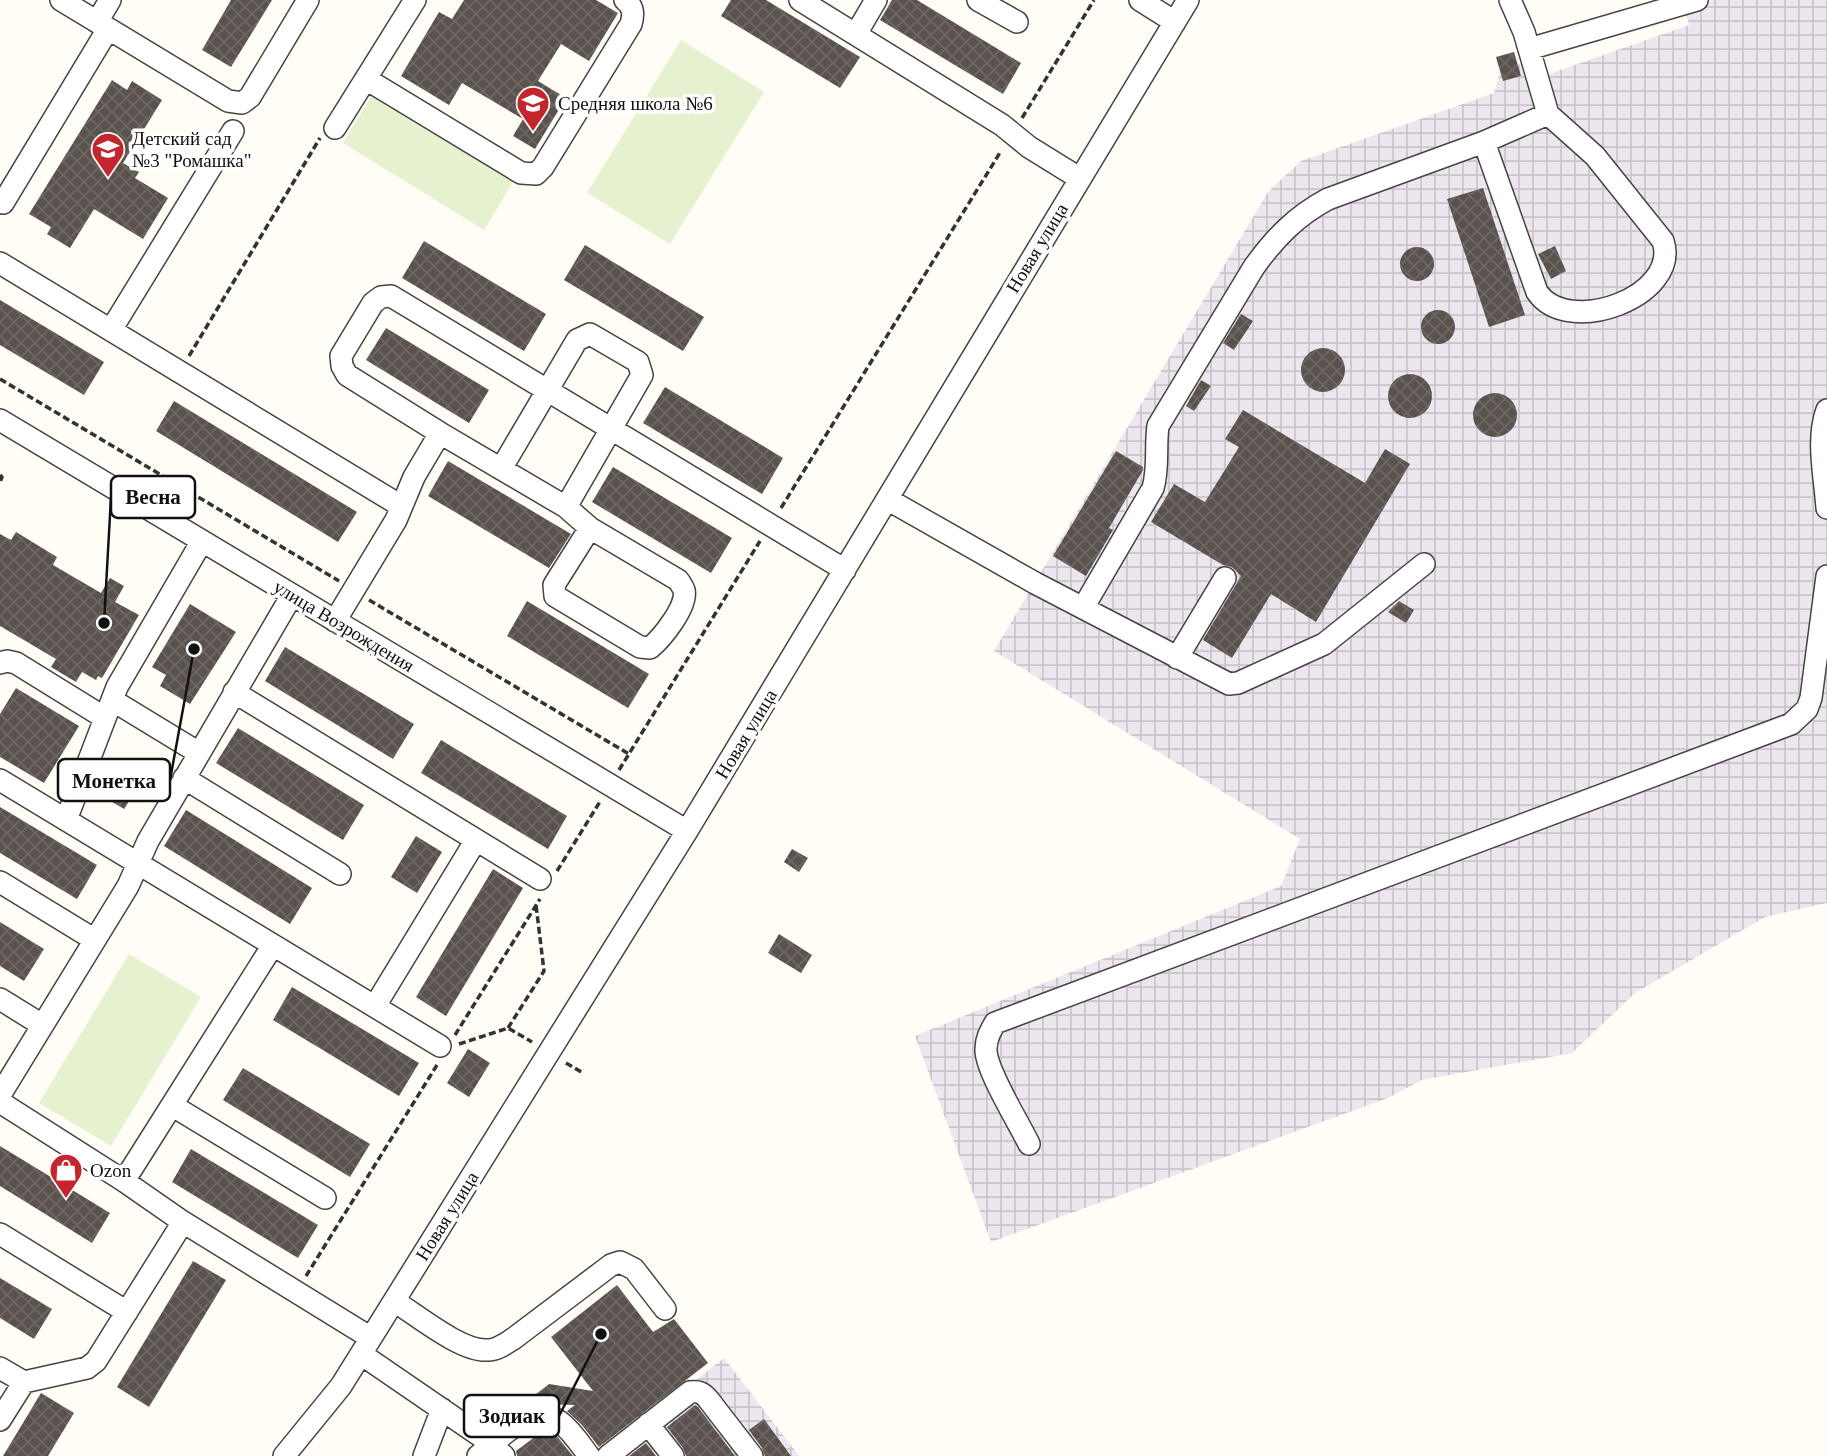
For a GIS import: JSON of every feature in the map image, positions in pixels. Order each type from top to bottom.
[{"type":"street","points":[[61,0],[228,101],[242,103],[250,97],[308,0]]},
{"type":"street","points":[[3,202],[102,25],[110,0]]},
{"type":"street","points":[[335,128],[415,0]]},
{"type":"street","points":[[366,79],[521,173],[536,174],[543,167],[631,24],[634,16],[632,8],[625,0]]},
{"type":"street","points":[[800,0],[1079,178]]},
{"type":"street","points":[[856,34],[876,0]]},
{"type":"street","points":[[978,0],[1017,22]]},
{"type":"street","points":[[1140,0],[1175,22]]},
{"type":"street","name":"Новая улица","points":[[284,1456],[341,1386],[687,831],[1188,0]]},
{"type":"street","points":[[1484,142],[1541,298],[1553,308],[1587,312],[1609,309],[1625,303],[1640,293],[1664,265],[1667,254],[1663,241],[1595,156],[1548,114],[1524,32],[1510,0]]},
{"type":"street","points":[[1529,48],[1697,0]]},
{"type":"street","points":[[1083,608],[1153,488],[1157,474],[1158,426],[1271,243],[1306,211],[1328,199],[1484,142],[1548,114]]},
{"type":"street","points":[[111,330],[233,131]]},
{"type":"street","points":[[0,262],[401,506]]},
{"type":"street","points":[[590,528],[554,585],[555,596],[640,647],[650,648],[662,639],[684,602],[684,590],[678,580],[590,528],[566,507],[347,375],[341,356],[373,303],[381,297],[391,296],[845,570]]},
{"type":"street","points":[[501,469],[577,340],[590,334],[638,362],[642,375],[566,507]]},
{"type":"street","points":[[1827,410],[1822,440],[1827,508]]},
{"type":"street","name":"улица Возрождения","points":[[0,420],[687,831]]},
{"type":"street","points":[[335,621],[396,520],[414,477],[440,433]]},
{"type":"street","points":[[887,499],[1083,608],[1229,684],[1238,683],[1324,644],[1424,564]]},
{"type":"street","points":[[66,820],[117,687],[202,541]]},
{"type":"street","points":[[1029,1144],[985,1052],[988,1036],[995,1023],[1791,724],[1819,699],[1827,576]]},
{"type":"street","points":[[1177,658],[1225,578]]},
{"type":"street","points":[[0,1095],[128,886],[148,841],[292,595]]},
{"type":"street","points":[[0,663],[16,663],[199,753]]},
{"type":"street","points":[[234,692],[546,882]]},
{"type":"street","points":[[184,778],[340,874]]},
{"type":"street","points":[[0,780],[445,1048]]},
{"type":"street","points":[[375,1006],[475,841]]},
{"type":"street","points":[[0,882],[95,940]]},
{"type":"street","points":[[124,1181],[273,945]]},
{"type":"street","points":[[0,999],[42,1026]]},
{"type":"street","points":[[0,1102],[183,1222],[296,1292],[366,1346],[491,1452],[529,1418],[544,1416],[562,1423],[589,1456]]},
{"type":"street","points":[[173,1106],[325,1198]]},
{"type":"street","points":[[0,1368],[24,1382],[87,1368],[96,1361],[183,1222]]},
{"type":"street","points":[[0,1234],[127,1312]]},
{"type":"street","points":[[394,1301],[459,1342],[473,1349],[486,1350],[495,1349],[513,1339],[611,1265],[620,1262],[634,1269],[665,1309]]},
{"type":"street","points":[[0,1420],[24,1382]]},
{"type":"street","points":[[608,1456],[690,1392],[703,1393],[752,1456]]},
{"type":"street","points":[[425,1455],[442,1409]]},
{"type":"street","points":[[648,1424],[673,1456]]},
{"type":"path","points":[[296,1292],[536,905],[546,882],[610,785],[1094,0]]},
{"type":"path","points":[[180,372],[324,131],[335,128]]},
{"type":"path","points":[[0,379],[629,754]]},
{"type":"path","points":[[0,475],[0,482]]},
{"type":"path","points":[[445,1048],[508,1028],[544,971],[536,905]]},
{"type":"path","points":[[508,1028],[583,1073]]},
{"type":"shaded area","points":[[1684,0],[1827,0],[1827,903],[1765,917],[1635,993],[1572,1053],[1422,1080],[1388,1098],[991,1242],[915,1036],[1281,886],[1300,839],[994,651],[1268,192],[1301,161],[1494,93],[1500,72],[1496,57],[1514,52],[1518,65],[1524,63],[1529,81],[1689,25]]},
{"type":"shaded area","points":[[724,1358],[799,1456],[599,1456]]},
{"type":"green space","points":[[681,40],[764,92],[670,244],[587,193]]},
{"type":"green space","points":[[375,90],[516,177],[484,230],[343,143]]},
{"type":"green space","points":[[129,954],[201,997],[111,1146],[39,1103]]},
{"type":"building","points":[[231,0],[272,0],[231,67],[202,50]]},
{"type":"building","points":[[464,0],[596,0],[618,13],[589,61],[561,44],[538,81],[566,98],[535,149],[513,136],[523,119],[462,83],[449,105],[401,76],[439,12],[452,19]]},
{"type":"building","points":[[731,0],[766,0],[860,57],[840,88],[721,16]]},
{"type":"building","points":[[892,0],[917,0],[1021,63],[1003,94],[880,20]]},
{"type":"building","points":[[1514,52],[1521,76],[1503,81],[1496,57]]},
{"type":"building","points":[[112,80],[127,90],[132,81],[162,100],[123,163],[139,172],[135,178],[168,198],[143,239],[94,209],[70,248],[47,234],[51,227],[29,214]]},
{"type":"building","points":[[1483,188],[1525,315],[1489,327],[1447,199]]},
{"type":"building","points":[[424,241],[546,314],[524,351],[402,278]]},
{"type":"building","points":[[585,245],[704,317],[683,351],[564,280]]},
{"type":"building","points":[[1555,246],[1566,271],[1551,279],[1538,254]]},
{"type":"building","points":[[1417,247],[1429,252],[1434,264],[1429,276],[1417,281],[1405,276],[1400,264],[1405,252]]},
{"type":"building","points":[[0,300],[104,362],[84,395],[0,345]]},
{"type":"building","points":[[1438,310],[1450,315],[1455,327],[1450,339],[1438,344],[1426,339],[1421,327],[1426,315]]},
{"type":"building","points":[[1241,314],[1253,321],[1234,350],[1223,343]]},
{"type":"building","points":[[386,328],[489,390],[469,423],[366,360]]},
{"type":"building","points":[[1323,348],[1338,355],[1345,370],[1338,385],[1323,392],[1308,385],[1301,370],[1308,355]]},
{"type":"building","points":[[1410,374],[1425,381],[1432,396],[1425,411],[1410,418],[1395,411],[1388,396],[1395,381]]},
{"type":"building","points":[[1201,380],[1211,386],[1194,411],[1186,406]]},
{"type":"building","points":[[665,387],[783,458],[762,494],[643,423]]},
{"type":"building","points":[[1495,393],[1510,400],[1517,415],[1510,430],[1495,437],[1480,430],[1473,415],[1480,400]]},
{"type":"building","points":[[174,401],[357,512],[338,542],[156,431]]},
{"type":"building","points":[[1243,410],[1365,483],[1385,449],[1410,464],[1316,622],[1271,594],[1232,658],[1203,640],[1241,576],[1232,567],[1223,565],[1151,522],[1174,484],[1205,502],[1239,447],[1225,439]]},
{"type":"building","points":[[1116,451],[1143,467],[1143,470],[1109,528],[1113,530],[1086,576],[1053,556]]},
{"type":"building","points":[[448,461],[571,534],[549,568],[428,496]]},
{"type":"building","points":[[613,467],[732,538],[711,573],[592,502]]},
{"type":"building","points":[[16,532],[57,557],[53,565],[101,593],[110,578],[124,586],[115,602],[139,615],[102,678],[98,676],[96,680],[82,672],[76,682],[51,667],[56,659],[0,626],[0,534],[11,540]]},
{"type":"building","points":[[527,601],[649,674],[628,708],[507,636]]},
{"type":"building","points":[[1399,601],[1414,610],[1406,623],[1388,612]]},
{"type":"building","points":[[190,604],[236,632],[190,704],[160,686],[166,675],[152,667]]},
{"type":"building","points":[[285,647],[414,724],[393,759],[265,681]]},
{"type":"building","points":[[16,688],[79,726],[44,783],[0,757],[0,714]]},
{"type":"building","points":[[238,728],[364,805],[343,840],[216,763]]},
{"type":"building","points":[[441,740],[567,816],[548,849],[421,773]]},
{"type":"building","points":[[109,774],[136,790],[124,809],[97,793]]},
{"type":"building","points":[[0,807],[97,865],[77,899],[0,853]]},
{"type":"building","points":[[186,810],[312,888],[290,924],[164,846]]},
{"type":"building","points":[[416,836],[442,852],[417,893],[391,877]]},
{"type":"building","points":[[792,849],[808,858],[799,872],[784,862]]},
{"type":"building","points":[[493,869],[523,888],[446,1016],[416,997]]},
{"type":"building","points":[[0,922],[44,949],[24,981],[0,966]]},
{"type":"building","points":[[779,934],[812,955],[801,973],[768,953]]},
{"type":"building","points":[[292,987],[419,1063],[399,1096],[273,1020]]},
{"type":"building","points":[[468,1049],[490,1063],[469,1097],[447,1083]]},
{"type":"building","points":[[243,1068],[370,1144],[350,1177],[223,1100]]},
{"type":"building","points":[[0,1146],[110,1213],[92,1243],[0,1186]]},
{"type":"building","points":[[191,1149],[318,1225],[298,1258],[172,1182]]},
{"type":"building","points":[[193,1261],[226,1280],[149,1407],[117,1387]]},
{"type":"building","points":[[0,1278],[52,1309],[34,1339],[0,1318]]},
{"type":"building","points":[[617,1285],[653,1332],[674,1319],[708,1363],[599,1447],[567,1411],[575,1405],[539,1404],[518,1408],[549,1384],[593,1391],[551,1337]]},
{"type":"building","points":[[41,1393],[74,1413],[48,1456],[3,1456]]},
{"type":"building","points":[[695,1405],[735,1456],[686,1456],[667,1427]]},
{"type":"building","points":[[764,1419],[791,1456],[765,1456],[749,1430]]},
{"type":"building","points":[[544,1430],[556,1435],[573,1456],[517,1456],[516,1451]]},
{"type":"building","points":[[646,1443],[656,1456],[629,1456]]},
{"type":"place","name":"Средняя школа №6","points":[[533,133]]},
{"type":"place","name":"Детский сад №3 \"Ромашка\"","points":[[108,179]]},
{"type":"place","name":"Весна","points":[[104,623]]},
{"type":"place","name":"Монетка","points":[[194,649]]},
{"type":"place","name":"Ozon","points":[[66,1200]]},
{"type":"place","name":"Зодиак","points":[[601,1334]]}]
